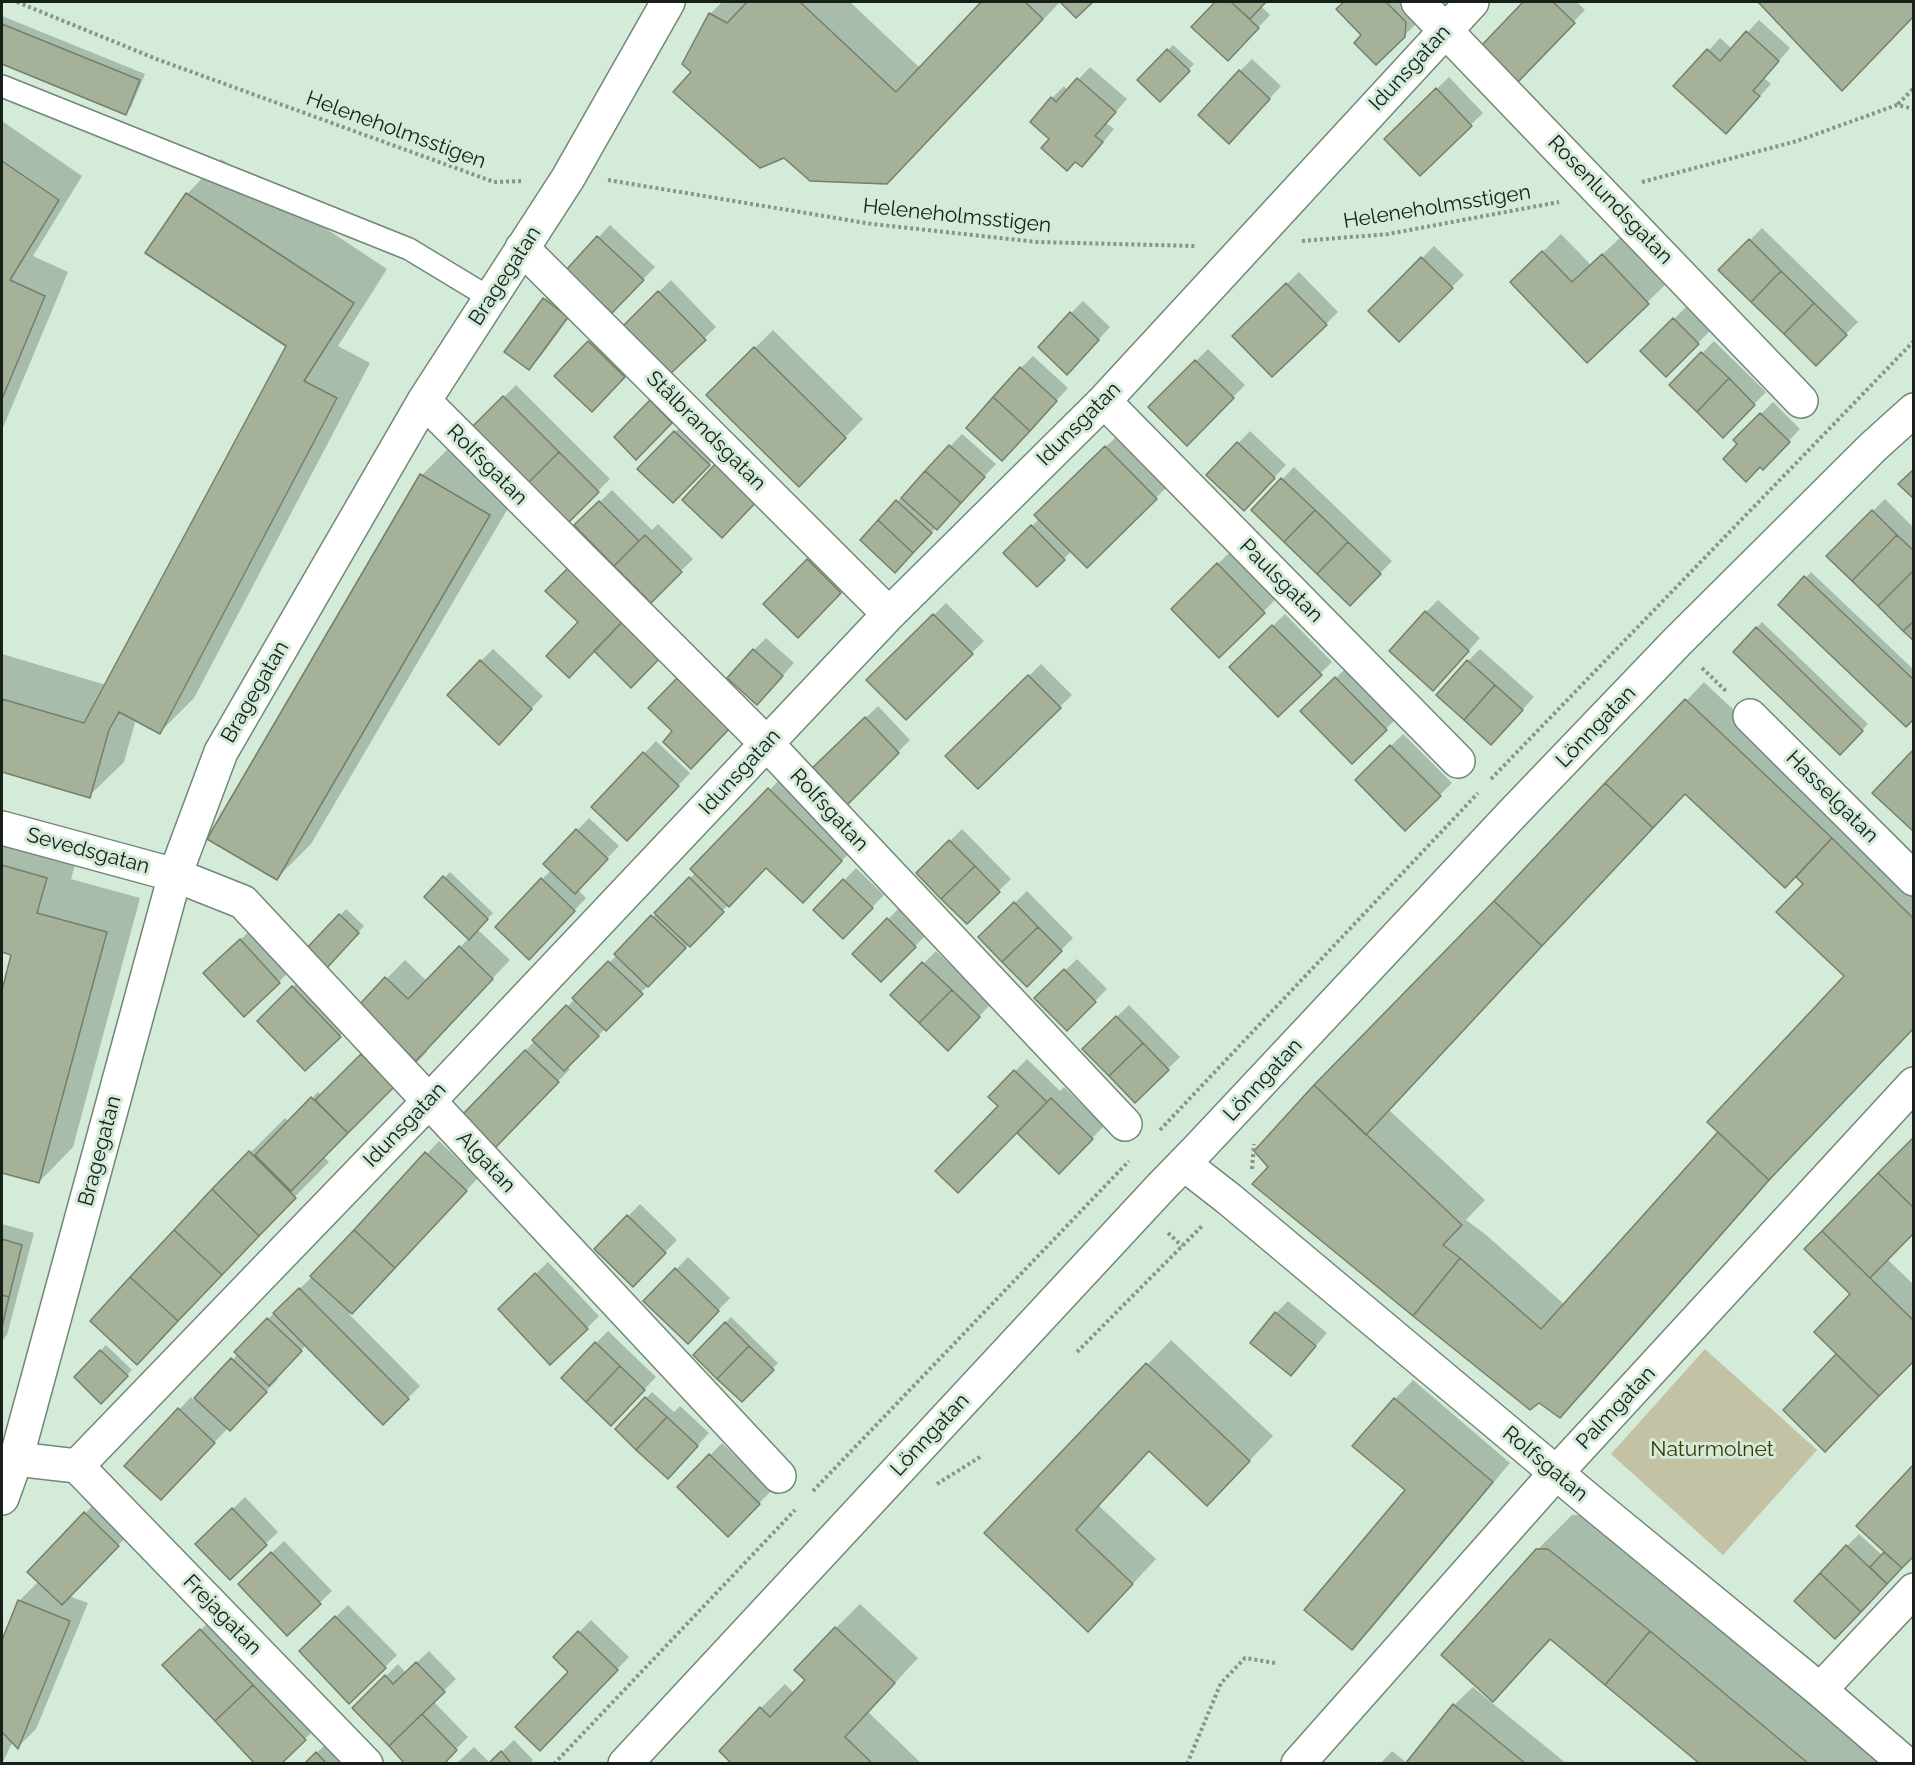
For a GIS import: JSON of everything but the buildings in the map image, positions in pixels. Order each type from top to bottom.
[{"type":"street","name":"Bragegatan","points":[[16,1459],[175,875],[220,752],[424,401],[568,178],[668,2]]},
{"type":"street","name":"Rosenlundsgatan","points":[[1418,2],[1801,401]]},
{"type":"street","name":"Idunsgatan","points":[[77,1466],[429,1101],[889,614],[1104,401],[1472,2]]},
{"type":"street","name":"Stålbrandsgatan","points":[[522,248],[889,614]]},
{"type":"street","name":"Rolfsgatan","points":[[424,401],[767,744],[1125,1124]]},
{"type":"street","name":"Paulsgatan","points":[[1104,401],[1458,761]]},
{"type":"street","name":"Lönngatan","points":[[625,1764],[1513,813],[1677,642],[1865,455],[1914,410]]},
{"type":"street","name":"Hasselgatan","points":[[1750,716],[1914,879]]},
{"type":"street","name":"Sevedsgatan","points":[[2,828],[175,875]]},
{"type":"street","name":"Algatan","points":[[175,875],[243,902],[779,1476]]},
{"type":"street","name":"Palmgatan","points":[[1298,1764],[1556,1473],[1914,1084]]},
{"type":"street","name":"Rolfsgatan","points":[[1184,1164],[1229,1198],[1906,1764]]},
{"type":"street","points":[[2,1498],[16,1459],[77,1466]]},
{"type":"street","name":"Frejagatan","points":[[77,1466],[366,1764]]},
{"type":"street","points":[[1820,1690],[1914,1590]]},
{"type":"lane","points":[[2,86],[409,249],[490,298]]},
{"type":"path","name":"Heleneholmsstigen","points":[[17,2],[159,60],[494,182],[568,178],[617,180],[662,190],[872,224],[1037,242],[1246,246],[1388,234],[1603,193],[1797,141],[1897,105]]},
{"type":"path","points":[[1897,105],[1914,88]]},
{"type":"path","points":[[1897,105],[1914,109]]},
{"type":"path","points":[[809,1495],[1126,1164]]},
{"type":"path","points":[[554,1764],[801,1504]]},
{"type":"path","points":[[1187,1764],[1221,1683],[1245,1658],[1275,1663]]},
{"type":"green space","name":"Naturmolnet","points":[[1705,1349],[1817,1450],[1723,1555],[1611,1454]]}]
